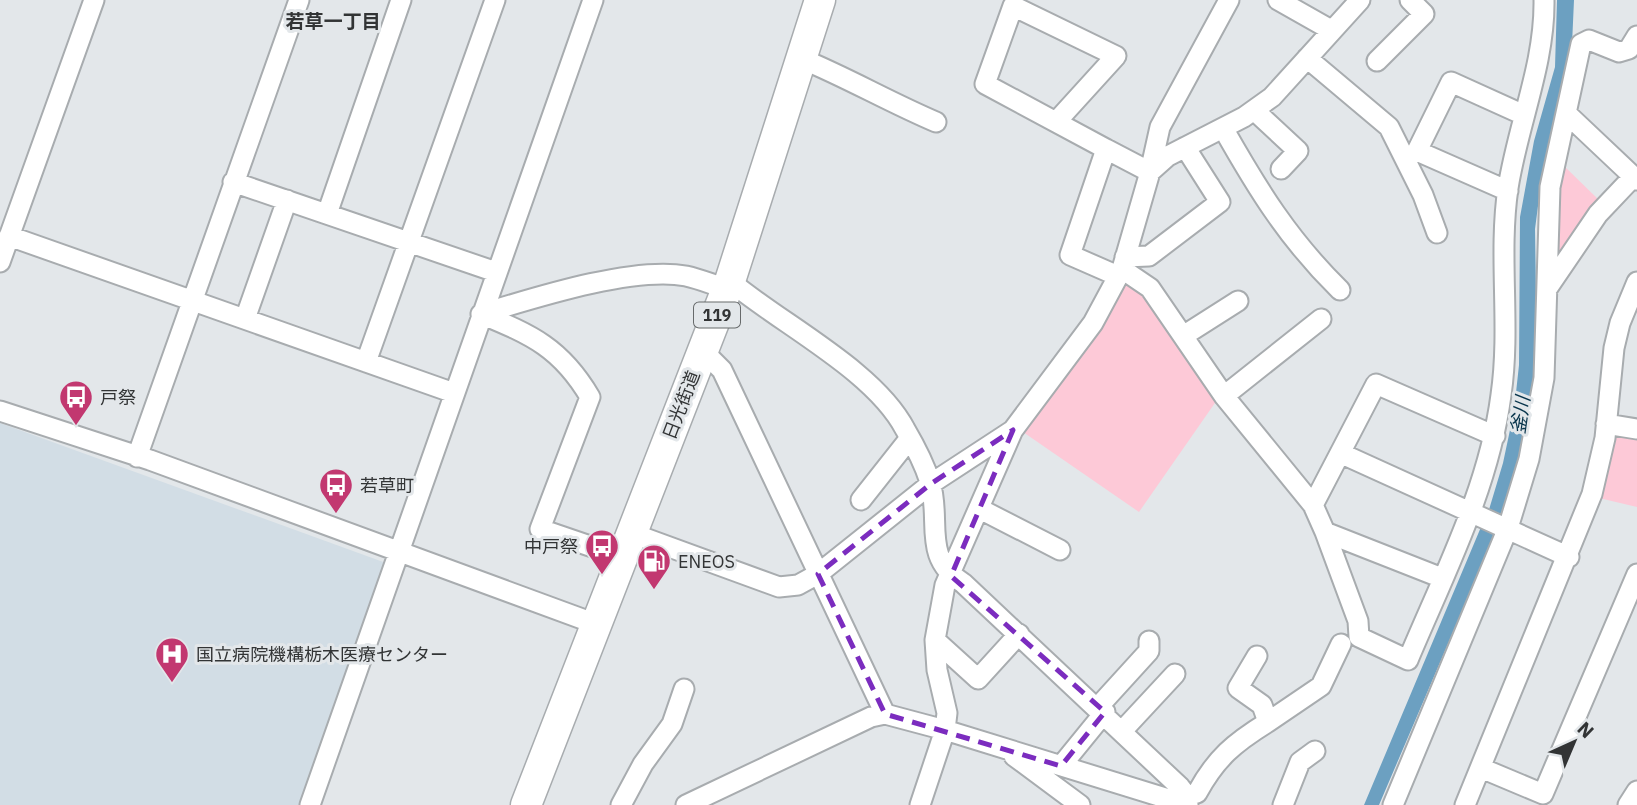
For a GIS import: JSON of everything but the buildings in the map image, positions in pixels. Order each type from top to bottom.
[{"type":"highway","name":"日光街道","points":[[526,805],[729,285],[820,0]]},
{"type":"street","points":[[0,262],[94,0]]},
{"type":"street","points":[[137,457],[299,0]]},
{"type":"street","points":[[327,214],[401,0]]},
{"type":"street","points":[[366,362],[495,0]]},
{"type":"street","points":[[310,805],[593,0]]},
{"type":"street","points":[[925,804],[947,713],[937,670],[935,640],[945,585],[1013,430],[1093,323],[1121,267],[1150,172],[1160,127],[1229,0]]},
{"type":"street","points":[[1278,0],[1331,30]]},
{"type":"street","points":[[1150,172],[1168,156],[1255,111],[1360,0]]},
{"type":"street","points":[[1377,61],[1424,14],[1410,0]]},
{"type":"street","points":[[1106,149],[1070,255],[1121,267],[1150,288],[1224,396],[1313,505],[1358,621],[1359,638],[1408,660],[1473,512],[1495,436],[1507,336],[1508,191],[1536,70],[1544,23],[1544,0]]},
{"type":"street","points":[[1056,122],[1115,56],[1013,6],[985,84],[1106,149],[1150,172]]},
{"type":"street","points":[[1393,805],[1506,527],[1529,459],[1544,378],[1546,245],[1550,187],[1581,44],[1589,40],[1619,52],[1629,49],[1637,36]]},
{"type":"street","points":[[1307,58],[1389,127],[1423,195],[1437,233]]},
{"type":"street","points":[[802,59],[860,83],[876,96],[936,122]]},
{"type":"street","points":[[1508,191],[1418,151],[1451,82],[1524,115]]},
{"type":"street","points":[[1255,111],[1298,151],[1281,169]]},
{"type":"street","points":[[1547,289],[1598,214],[1635,178],[1566,113]]},
{"type":"street","points":[[1223,128],[1267,206],[1308,259],[1340,290]]},
{"type":"street","points":[[1121,267],[1149,256],[1220,202],[1185,147]]},
{"type":"street","points":[[233,182],[496,272]]},
{"type":"street","points":[[245,319],[287,200]]},
{"type":"street","points":[[9,236],[454,393]]},
{"type":"street","points":[[481,314],[568,288],[643,276],[684,276],[729,285],[858,376],[889,408],[911,438],[931,484],[937,553],[941,564],[951,576],[1101,710],[1187,802]]},
{"type":"street","points":[[1465,805],[1569,557],[1592,494],[1606,424],[1614,348],[1620,323],[1637,282]]},
{"type":"street","points":[[1183,336],[1238,301]]},
{"type":"street","points":[[481,314],[522,331],[563,357],[590,397],[540,529],[627,545],[779,587],[798,585],[818,574],[931,484],[1013,430]]},
{"type":"street","points":[[1224,396],[1321,319]]},
{"type":"street","points":[[703,351],[722,370],[885,714]]},
{"type":"street","points":[[1313,505],[1376,384],[1495,436]]},
{"type":"street","points":[[0,411],[137,457],[596,624]]},
{"type":"street","points":[[1606,424],[1637,429]]},
{"type":"street","points":[[861,500],[911,438]]},
{"type":"street","points":[[1340,453],[1569,557]]},
{"type":"street","points":[[980,509],[1060,550]]},
{"type":"street","points":[[1325,532],[1442,578]]},
{"type":"street","points":[[1481,768],[1543,794],[1633,597],[1637,574]]},
{"type":"street","points":[[935,640],[978,679],[1019,634]]},
{"type":"street","points":[[1061,766],[1101,710],[1149,651],[1149,641]]},
{"type":"street","points":[[1187,802],[1197,793],[1232,744],[1321,686],[1341,644]]},
{"type":"street","points":[[1257,656],[1238,688],[1262,705],[1268,722]]},
{"type":"street","points":[[1122,731],[1175,674]]},
{"type":"street","points":[[621,805],[643,765],[671,724],[684,689]]},
{"type":"street","points":[[686,805],[885,714],[1187,802]]},
{"type":"street","points":[[1002,747],[1080,805]]},
{"type":"street","points":[[1283,805],[1300,762],[1315,751]]},
{"type":"street","points":[[1628,805],[1637,791]]},
{"type":"highlighted area","points":[[1013,430],[951,576],[1105,712],[1061,766],[885,714],[818,574],[932,483]]},
{"type":"shaded area","points":[[1562,164],[1602,203],[1555,263],[1556,199]]},
{"type":"shaded area","points":[[1124,279],[1149,300],[1217,400],[1139,512],[1023,432],[1085,352]]},
{"type":"shaded area","name":"国立病院機構栃木医療センター","points":[[0,423],[386,563],[300,805],[0,805]]},
{"type":"shaded area","points":[[1614,430],[1637,435],[1637,507],[1599,498]]},
{"type":"water","name":"釜川","points":[[1557,0],[1574,0],[1571,67],[1541,183],[1535,229],[1537,359],[1532,400],[1523,451],[1501,520],[1488,513],[1503,463],[1514,411],[1519,365],[1520,217],[1534,141],[1555,67]]},
{"type":"water","points":[[1481,527],[1495,534],[1379,805],[1364,805]]},
{"type":"place","name":"戸祭","points":[[76,427]]},
{"type":"place","name":"若草町","points":[[336,515]]},
{"type":"place","name":"中戸祭","points":[[602,576]]},
{"type":"place","name":"ENEOS","points":[[654,591]]},
{"type":"place","name":"国立病院機構栃木医療センター","points":[[172,684]]},
{"type":"district","name":"若草一丁目","points":[[333,21]]}]
